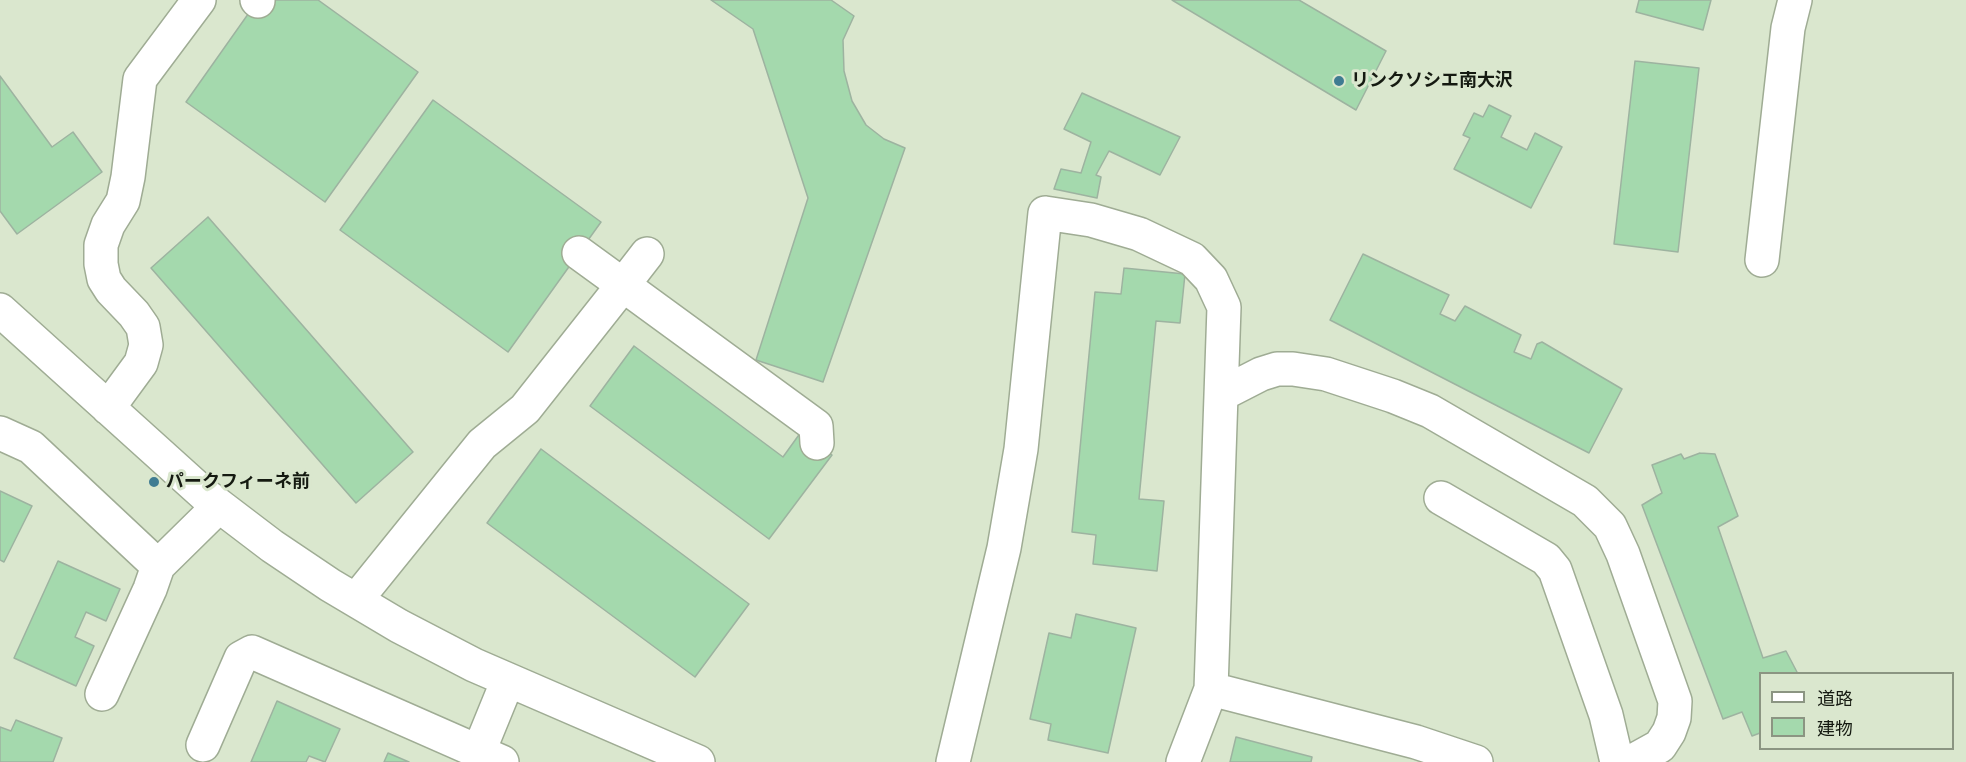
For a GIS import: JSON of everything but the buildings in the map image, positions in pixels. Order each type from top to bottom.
[{"type":"street","points":[[108,408],[141,363],[146,345],[143,327],[111,290],[105,279],[101,264],[101,245],[108,225],[123,201],[140,79],[199,0]]},
{"type":"street","points":[[1762,260],[1788,28],[1795,0]]},
{"type":"street","points":[[954,762],[1004,548],[1019,460],[1045,213],[1091,220],[1139,234],[1192,259],[1211,279],[1224,306],[1211,689],[1183,762]]},
{"type":"street","points":[[579,253],[816,426],[817,443]]},
{"type":"street","points":[[356,600],[482,444],[525,409],[647,254]]},
{"type":"street","points":[[1,312],[175,469],[272,546],[399,626],[508,680],[698,762]]},
{"type":"street","points":[[1221,394],[1261,374],[1277,369],[1326,374],[1430,411],[1585,501],[1610,526],[1623,554],[1675,701],[1674,718],[1660,746],[1630,762]]},
{"type":"street","points":[[0,433],[31,447],[158,566]]},
{"type":"street","points":[[1441,498],[1545,559],[1555,570],[1606,715],[1617,762]]},
{"type":"street","points":[[102,694],[150,589],[158,566],[219,506]]},
{"type":"street","points":[[203,745],[241,658],[252,652],[490,757],[508,680]]},
{"type":"street","points":[[1211,689],[1416,742],[1476,762]]},
{"type":"place","name":"リンクソシエ南大沢","points":[[1339,81]]},
{"type":"place","name":"パークフィーネ前","points":[[154,482]]}]
